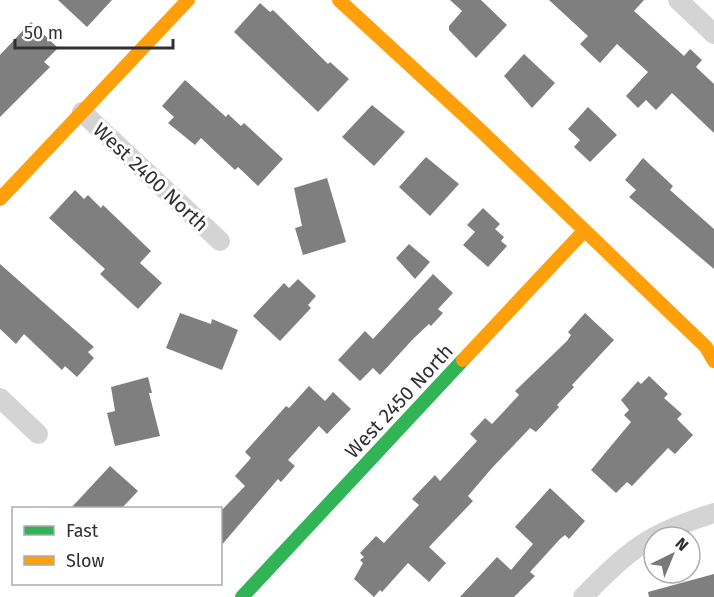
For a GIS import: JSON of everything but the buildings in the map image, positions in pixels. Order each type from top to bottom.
[{"type":"street","points":[[0,199],[188,0]]},
{"type":"street","points":[[339,0],[485,135],[705,347],[714,361]]},
{"type":"street","points":[[678,0],[714,34]]},
{"type":"street","name":"West 2400 North","points":[[82,112],[220,241]]},
{"type":"street","name":"West 2450 North","points":[[242,597],[584,231]]},
{"type":"street","points":[[0,398],[38,434]]},
{"type":"street","points":[[583,597],[612,567],[642,542],[674,526],[714,513]]},
{"type":"traffic: fast","points":[[242,597],[463,360]]},
{"type":"traffic: slow","points":[[0,199],[188,0]]},
{"type":"traffic: slow","points":[[339,0],[477,127],[706,347],[714,361]]},
{"type":"traffic: slow","points":[[463,360],[584,231]]}]
